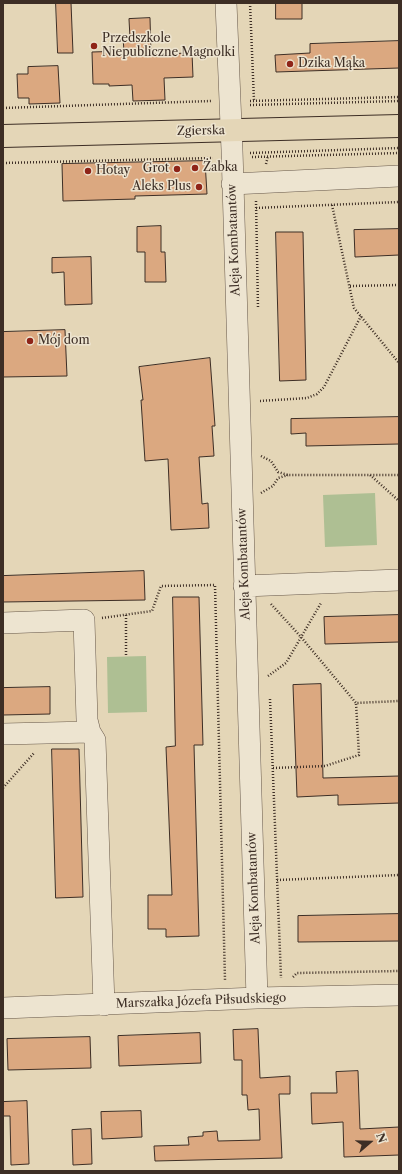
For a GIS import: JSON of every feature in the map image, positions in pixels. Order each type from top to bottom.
[{"type":"main road","name":"Zgierska","points":[[3,136],[399,126]]},
{"type":"street","name":"Aleja Kombatantów","points":[[226,3],[232,184],[254,586],[257,998]]},
{"type":"street","points":[[232,184],[399,176]]},
{"type":"street","points":[[254,586],[399,580]]},
{"type":"street","points":[[3,623],[84,620],[87,720],[90,732],[95,740],[104,1005]]},
{"type":"street","points":[[3,734],[90,732]]},
{"type":"street","name":"Marszałka Józefa Piłsudskiego","points":[[3,1008],[257,998],[399,995]]},
{"type":"path","points":[[250,3],[254,101]]},
{"type":"path","points":[[3,108],[399,97]]},
{"type":"path","points":[[3,164],[399,153]]},
{"type":"path","points":[[258,308],[256,197],[268,156]]},
{"type":"path","points":[[256,208],[399,202]]},
{"type":"path","points":[[332,205],[354,308],[399,363]]},
{"type":"path","points":[[350,286],[399,285]]},
{"type":"path","points":[[260,401],[307,398],[317,394],[324,387],[361,316]]},
{"type":"path","points":[[260,393],[260,409]]},
{"type":"path","points":[[261,463],[261,456],[271,461],[278,472],[288,475],[399,475]]},
{"type":"path","points":[[261,493],[272,486],[278,478],[288,475]]},
{"type":"path","points":[[370,475],[399,501]]},
{"type":"path","points":[[261,485],[261,500]]},
{"type":"path","points":[[84,620],[152,612],[161,586],[215,585],[225,983]]},
{"type":"path","points":[[254,586],[301,637],[356,703],[359,755],[325,766],[273,768]]},
{"type":"path","points":[[268,676],[286,662],[323,599]]},
{"type":"path","points":[[126,615],[126,656]]},
{"type":"path","points":[[268,668],[269,683]]},
{"type":"path","points":[[270,699],[281,980],[286,979]]},
{"type":"path","points":[[356,703],[399,701]]},
{"type":"path","points":[[3,788],[52,733]]},
{"type":"path","points":[[277,880],[399,875]]},
{"type":"path","points":[[291,979],[297,973],[399,971]]},
{"type":"green space","points":[[375,493],[377,545],[325,547],[323,495]]},
{"type":"green space","points":[[146,656],[147,712],[108,713],[107,657]]},
{"type":"building","points":[[56,3],[71,3],[73,53],[58,53]]},
{"type":"building","points":[[276,3],[302,3],[302,19],[276,19]]},
{"type":"building","points":[[150,18],[151,54],[192,53],[193,77],[164,78],[165,100],[133,101],[132,85],[109,86],[109,84],[93,84],[92,52],[124,51],[123,38],[130,38],[129,19]]},
{"type":"building","points":[[399,41],[399,68],[276,72],[275,55],[310,53],[310,44]]},
{"type":"building","points":[[58,66],[60,103],[29,104],[29,98],[18,98],[17,74],[28,74],[28,67]]},
{"type":"building","points":[[205,161],[207,194],[135,196],[135,199],[63,201],[62,164]]},
{"type":"building","points":[[161,226],[161,252],[165,252],[166,282],[145,282],[145,252],[137,252],[137,227]]},
{"type":"building","points":[[399,229],[399,255],[355,257],[354,230]]},
{"type":"building","points":[[276,232],[303,232],[306,380],[280,381]]},
{"type":"building","points":[[91,257],[92,304],[65,305],[64,272],[52,273],[52,258]]},
{"type":"building","points":[[65,330],[67,376],[3,377],[3,332]]},
{"type":"building","points":[[210,358],[215,426],[212,426],[214,456],[199,457],[202,504],[208,503],[209,528],[171,530],[168,459],[145,461],[141,400],[143,400],[139,367]]},
{"type":"building","points":[[399,417],[399,444],[306,446],[306,433],[291,434],[291,419]]},
{"type":"building","points":[[144,571],[145,600],[3,602],[3,576]]},
{"type":"building","points":[[173,597],[199,597],[203,745],[194,745],[199,936],[166,937],[166,929],[148,929],[148,895],[172,895],[166,747],[175,746]]},
{"type":"building","points":[[399,615],[399,642],[325,644],[324,617]]},
{"type":"building","points":[[321,684],[323,778],[399,776],[399,803],[338,805],[338,795],[297,797],[293,685]]},
{"type":"building","points":[[50,687],[50,714],[3,715],[3,688]]},
{"type":"building","points":[[52,749],[79,749],[83,897],[56,898]]},
{"type":"building","points":[[399,914],[399,941],[298,942],[298,916]]},
{"type":"building","points":[[258,1029],[260,1078],[290,1076],[290,1094],[279,1094],[282,1158],[155,1161],[154,1146],[189,1145],[188,1137],[203,1136],[203,1132],[217,1131],[218,1141],[260,1140],[259,1109],[248,1110],[247,1095],[242,1095],[242,1060],[234,1060],[233,1030]]},
{"type":"building","points":[[200,1033],[201,1063],[119,1066],[118,1036]]},
{"type":"building","points":[[90,1037],[91,1068],[8,1070],[7,1039]]},
{"type":"building","points":[[358,1071],[360,1129],[399,1127],[399,1155],[344,1157],[343,1122],[312,1124],[311,1093],[337,1093],[336,1072]]},
{"type":"building","points":[[27,1101],[29,1164],[11,1165],[10,1116],[3,1116],[3,1102]]},
{"type":"building","points":[[141,1111],[142,1137],[102,1139],[101,1112]]},
{"type":"building","points":[[91,1129],[92,1164],[73,1165],[72,1130]]},
{"type":"place","name":"Przedszkole Niepubliczne Magnolki","points":[[94,46]]},
{"type":"place","name":"Dzika Mąka","points":[[290,64]]},
{"type":"place","name":"Żabka","points":[[195,168]]},
{"type":"place","name":"Grot","points":[[177,169]]},
{"type":"place","name":"Hotay","points":[[88,171]]},
{"type":"place","name":"Aleks Plus","points":[[199,187]]},
{"type":"place","name":"Mój dom","points":[[30,341]]}]
